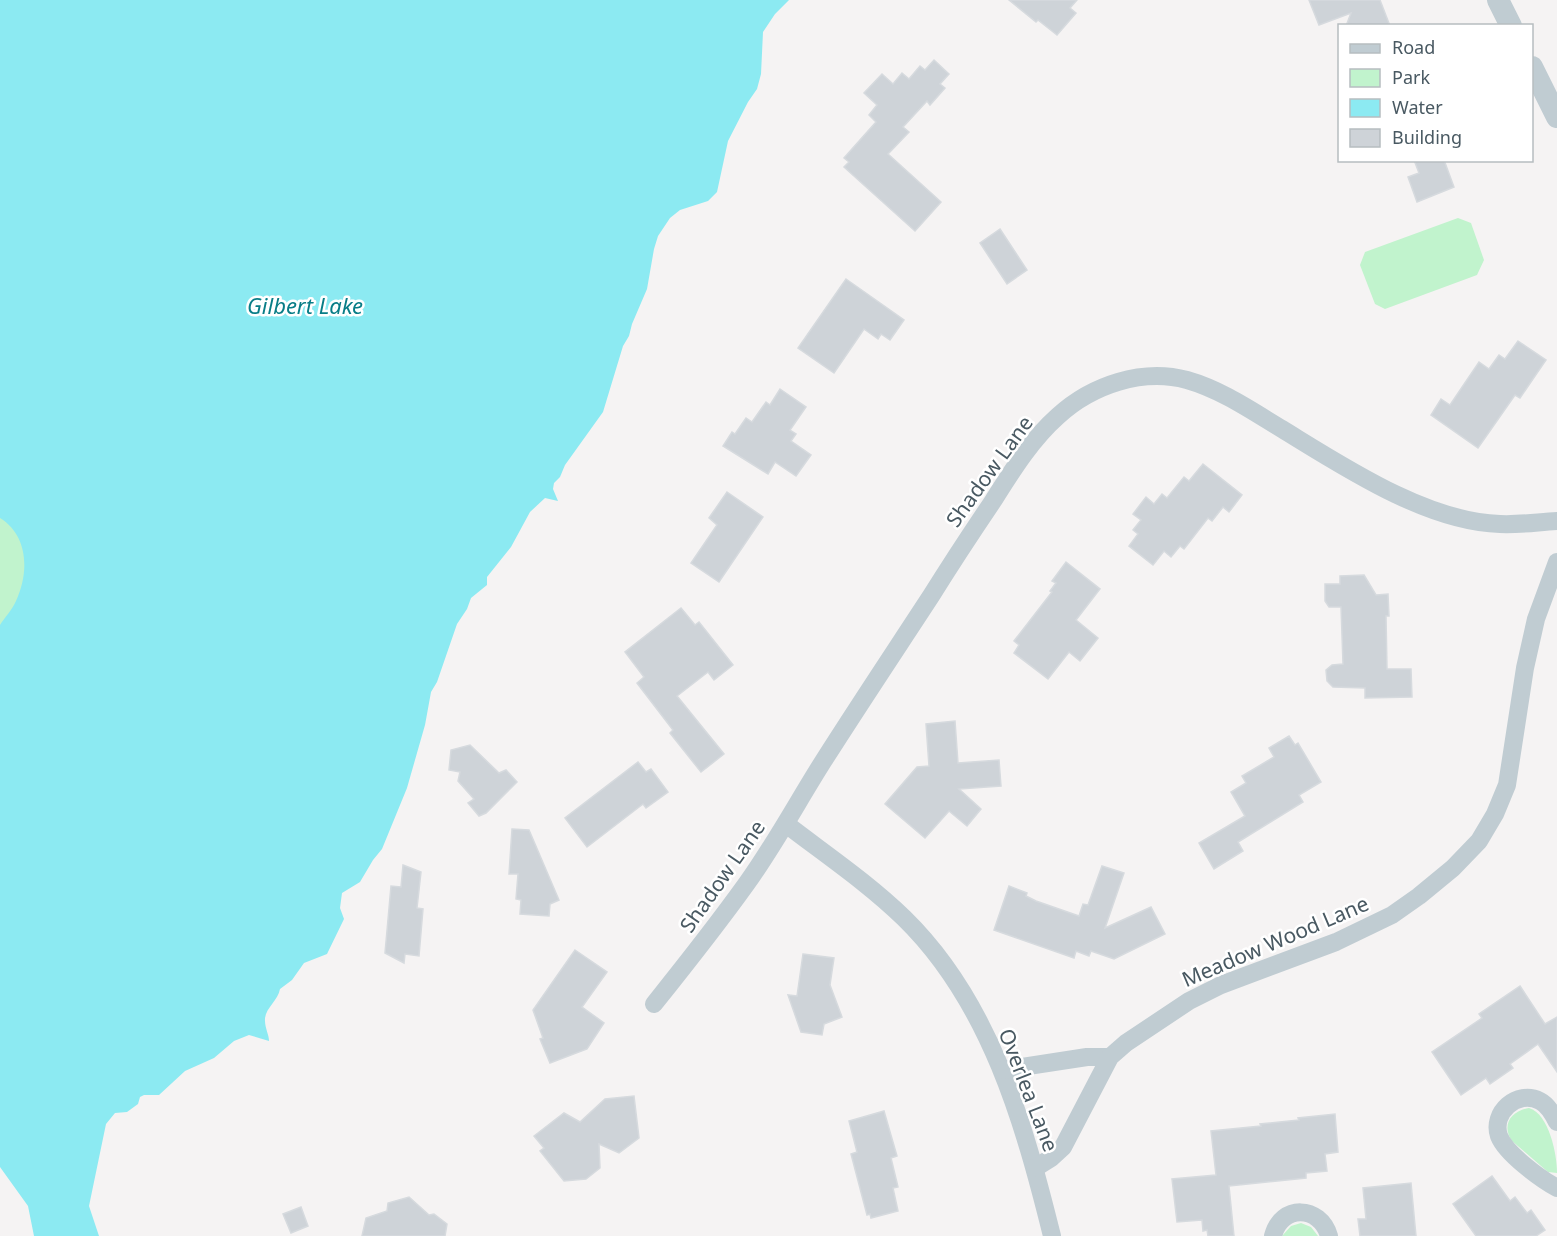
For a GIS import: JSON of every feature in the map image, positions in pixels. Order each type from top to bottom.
[{"type":"street","points":[[1498,0],[1510,24]]},
{"type":"street","points":[[1533,68],[1551,91],[1557,117]]},
{"type":"street","name":"Shadow Lane","points":[[654,1004],[747,884],[900,641],[1030,445],[1057,416],[1085,396],[1102,388],[1143,377],[1164,376],[1185,380],[1206,386],[1238,402],[1349,469],[1414,502],[1462,519],[1499,524],[1557,521]]},
{"type":"street","name":"Meadow Wood Lane","points":[[1035,1167],[1051,1158],[1063,1147],[1110,1057],[1148,1027],[1189,1001],[1221,985],[1336,942],[1392,915],[1453,868],[1479,841],[1495,814],[1507,785],[1525,668],[1536,619],[1557,562]]},
{"type":"street","name":"Overlea Lane","points":[[786,824],[903,917],[921,936],[960,989],[989,1041],[1002,1070],[1035,1167],[1052,1236]]},
{"type":"street","points":[[1002,1070],[1087,1057],[1110,1057]]},
{"type":"street","points":[[1557,1122],[1550,1110],[1539,1100],[1523,1098],[1513,1101],[1504,1109],[1497,1121],[1498,1134],[1505,1148],[1557,1188]]},
{"type":"street","points":[[1273,1236],[1275,1226],[1285,1216],[1296,1213],[1306,1213],[1317,1217],[1324,1224],[1329,1236]]},
{"type":"green space","points":[[1458,218],[1471,223],[1484,260],[1477,275],[1385,309],[1375,304],[1360,265],[1365,252]]},
{"type":"green space","points":[[53,445],[0,706],[0,451]]},
{"type":"green space","points":[[1529,1108],[1542,1118],[1547,1126],[1557,1173],[1548,1172],[1512,1141],[1509,1135],[1507,1130],[1510,1120],[1517,1112]]},
{"type":"green space","points":[[1301,1223],[1311,1227],[1318,1236],[1282,1236],[1291,1226]]},
{"type":"water","name":"Gilbert Lake","points":[[0,0],[789,0],[775,14],[763,32],[761,74],[757,89],[728,141],[717,192],[708,201],[680,210],[670,218],[658,236],[647,289],[623,346],[603,412],[554,483],[553,489],[558,501],[545,498],[530,512],[511,547],[487,577],[487,585],[471,598],[457,624],[437,682],[431,692],[425,725],[407,788],[382,849],[360,882],[342,893],[340,908],[344,919],[327,954],[304,963],[292,980],[280,989],[265,1017],[269,1041],[249,1035],[234,1041],[214,1058],[185,1071],[159,1095],[140,1097],[138,1104],[127,1112],[115,1113],[106,1124],[89,1206],[99,1236],[34,1236],[28,1206],[0,1167],[0,625],[13,607],[20,590],[24,556],[17,535],[0,518]]},
{"type":"building","points":[[1009,0],[1077,0],[1070,8],[1076,13],[1057,35],[1038,20],[1036,22]]},
{"type":"building","points":[[1309,0],[1380,0],[1389,24],[1347,24],[1351,13],[1319,25]]},
{"type":"building","points":[[934,60],[949,74],[940,84],[945,88],[930,105],[927,101],[903,127],[909,132],[888,154],[941,202],[915,231],[844,167],[849,162],[844,158],[876,122],[869,115],[877,105],[864,93],[882,74],[893,84],[902,73],[909,79],[920,66],[925,70]]},
{"type":"building","points":[[1415,162],[1445,162],[1454,187],[1417,202],[1408,177],[1419,173]]},
{"type":"building","points":[[1000,229],[1027,270],[1007,284],[980,243]]},
{"type":"building","points":[[846,279],[904,320],[890,340],[881,334],[878,339],[864,329],[834,373],[798,348]]},
{"type":"building","points":[[1518,341],[1546,360],[1520,398],[1515,395],[1478,448],[1431,415],[1441,399],[1450,405],[1479,362],[1489,369],[1499,355],[1505,359]]},
{"type":"building","points":[[780,389],[806,407],[790,430],[796,434],[791,441],[811,455],[796,476],[775,462],[768,474],[723,446],[732,432],[735,434],[746,418],[752,422],[766,402],[770,405]]},
{"type":"building","points":[[1203,464],[1242,495],[1229,512],[1223,507],[1212,521],[1208,518],[1184,549],[1180,546],[1171,557],[1164,551],[1153,565],[1129,546],[1138,534],[1133,530],[1141,520],[1133,514],[1146,497],[1154,504],[1162,494],[1167,498],[1184,477],[1189,481]]},
{"type":"building","points":[[727,492],[763,517],[719,582],[691,563],[717,525],[709,518]]},
{"type":"building","points":[[1066,562],[1100,589],[1076,620],[1098,638],[1080,661],[1069,652],[1048,679],[1014,653],[1019,645],[1014,641],[1052,592],[1050,591],[1056,583],[1052,581]]},
{"type":"building","points":[[1364,575],[1376,595],[1388,594],[1387,669],[1411,669],[1412,697],[1365,698],[1365,688],[1333,687],[1327,681],[1326,670],[1332,665],[1343,664],[1341,607],[1329,607],[1325,601],[1325,584],[1340,584],[1340,576]]},
{"type":"building","points":[[681,608],[695,625],[699,622],[733,665],[714,680],[708,672],[677,696],[724,754],[701,772],[670,733],[673,730],[637,683],[644,677],[625,652]]},
{"type":"building","points":[[955,721],[958,763],[999,760],[1001,786],[959,789],[981,809],[967,826],[949,811],[925,838],[885,804],[917,767],[929,766],[926,724]]},
{"type":"building","points":[[1289,736],[1295,745],[1298,743],[1321,782],[1299,795],[1303,802],[1238,842],[1243,851],[1214,869],[1199,843],[1245,816],[1231,792],[1246,783],[1242,776],[1274,757],[1269,748]]},
{"type":"building","points":[[470,745],[499,773],[506,770],[517,782],[486,813],[479,816],[468,803],[474,799],[458,781],[460,772],[449,770],[451,750]]},
{"type":"building","points":[[638,762],[646,772],[651,769],[668,792],[646,808],[643,804],[587,847],[565,818]]},
{"type":"building","points":[[512,829],[529,830],[559,900],[550,904],[549,916],[520,914],[521,900],[516,899],[518,874],[509,874]]},
{"type":"building","points":[[403,865],[421,872],[417,908],[423,909],[419,956],[405,954],[404,963],[385,953],[391,886],[401,887]]},
{"type":"building","points":[[1102,866],[1124,873],[1105,928],[1151,907],[1165,934],[1114,959],[1091,951],[1089,956],[1076,951],[1074,958],[994,930],[1009,886],[1027,893],[1026,896],[1036,901],[1079,916],[1083,904],[1088,905]]},
{"type":"building","points":[[575,950],[607,972],[582,1007],[604,1023],[587,1049],[550,1063],[540,1039],[543,1038],[533,1010]]},
{"type":"building","points":[[803,954],[834,958],[830,985],[842,1017],[824,1024],[822,1035],[801,1032],[788,995],[797,996]]},
{"type":"building","points":[[1520,986],[1545,1024],[1557,1017],[1557,1072],[1538,1044],[1510,1064],[1513,1068],[1490,1084],[1486,1078],[1461,1095],[1432,1052],[1482,1018],[1479,1014]]},
{"type":"building","points":[[634,1096],[639,1138],[619,1153],[599,1144],[600,1168],[586,1179],[564,1181],[540,1151],[544,1148],[534,1136],[564,1113],[580,1122],[605,1099]]},
{"type":"building","points":[[884,1111],[897,1156],[891,1158],[898,1187],[893,1188],[898,1211],[871,1218],[870,1214],[867,1215],[851,1154],[857,1152],[849,1121]]},
{"type":"building","points":[[1335,1114],[1338,1152],[1325,1154],[1327,1171],[1306,1173],[1306,1178],[1229,1186],[1234,1236],[1208,1236],[1207,1230],[1203,1231],[1202,1220],[1177,1222],[1172,1179],[1216,1175],[1211,1131],[1261,1126],[1260,1124]]},
{"type":"building","points":[[1492,1176],[1510,1201],[1515,1197],[1527,1213],[1531,1210],[1545,1230],[1536,1236],[1476,1236],[1453,1204]]},
{"type":"building","points":[[1411,1183],[1416,1236],[1360,1236],[1358,1219],[1366,1219],[1363,1188]]},
{"type":"building","points":[[409,1197],[429,1215],[434,1214],[447,1224],[445,1236],[362,1236],[366,1218],[387,1211],[388,1203]]},
{"type":"building","points":[[301,1207],[308,1226],[291,1233],[283,1214]]}]
